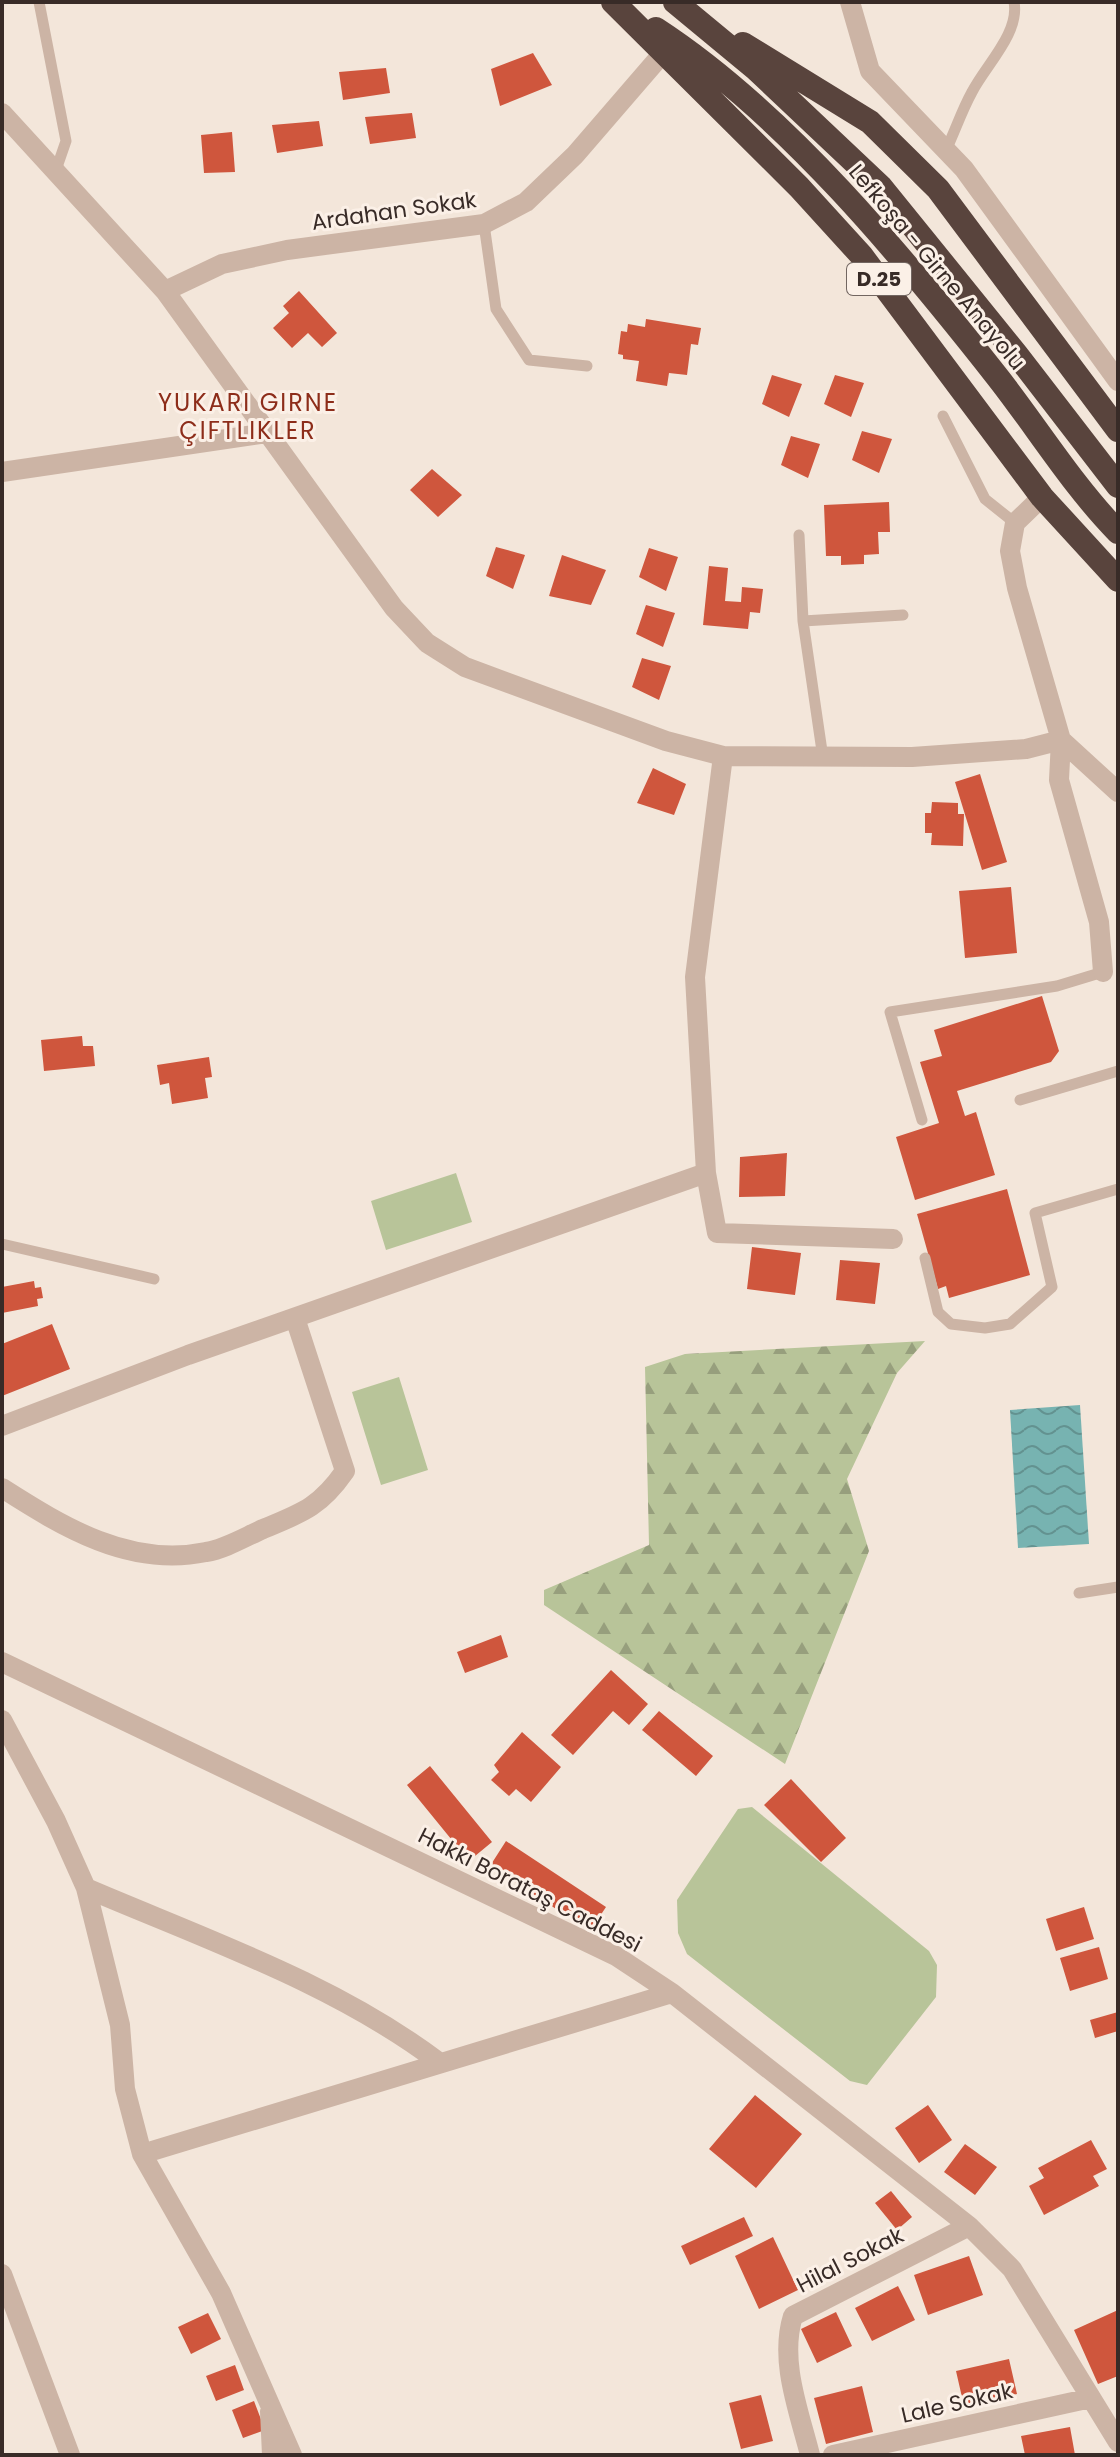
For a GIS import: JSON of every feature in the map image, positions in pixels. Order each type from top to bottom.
[{"type":"highway","name":"D.25","points":[[614,2],[799,187],[861,255],[1042,497],[1118,580]]},
{"type":"highway","name":"Lefkoşa - Girne Anayolu","points":[[614,2],[667,36],[737,91],[857,207],[998,377],[1118,532]]},
{"type":"highway","name":"D.25","points":[[677,3],[870,122],[938,189],[1118,430]]},
{"type":"highway","name":"Lefkoşa - Girne Anayolu","points":[[677,3],[756,69],[881,187],[1118,486]]},
{"type":"street","points":[[850,2],[870,71],[946,150],[1118,381]]},
{"type":"street","name":"Ardahan Sokak","points":[[165,291],[235,261],[287,250],[484,224],[526,202],[663,53]]},
{"type":"street","points":[[2,113],[165,291],[394,608],[427,643],[465,667],[666,741],[723,756],[823,758],[1026,749],[1061,740]]},
{"type":"street","points":[[2,472],[267,433]]},
{"type":"street","points":[[1042,497],[1015,523],[1010,551],[1017,588],[1061,740],[1059,780],[1099,922],[1103,972]]},
{"type":"street","points":[[1061,740],[1118,792]]},
{"type":"street","points":[[723,756],[695,977],[706,1173],[717,1233],[893,1239]]},
{"type":"street","points":[[2,1426],[46,1406],[706,1173]]},
{"type":"street","points":[[2,1488],[56,1523],[106,1546],[161,1554],[206,1552],[298,1515],[327,1497],[345,1471],[295,1318]]},
{"type":"street","name":"Hakkı Borataş Caddesi","points":[[2,1662],[616,1956],[672,1993],[969,2226],[1012,2269],[1118,2442]]},
{"type":"street","points":[[2,1720],[56,1821],[86,1888],[120,2025],[125,2089],[142,2154],[221,2293],[269,2395],[292,2455]]},
{"type":"street","points":[[86,1888],[271,1968],[398,2032],[440,2063]]},
{"type":"street","points":[[142,2154],[672,1993]]},
{"type":"street","name":"Hilal Sokak","points":[[810,2455],[788,2361],[787,2335],[793,2316],[969,2226]]},
{"type":"street","points":[[2,2274],[70,2455]]},
{"type":"street","points":[[269,2395],[272,2455]]},
{"type":"street","name":"Lale Sokak","points":[[833,2455],[1091,2398]]},
{"type":"lane","points":[[39,2],[66,141],[56,170]]},
{"type":"lane","points":[[946,150],[972,92],[1008,34],[1016,11],[1014,2]]},
{"type":"lane","points":[[484,224],[496,309],[529,360],[587,366]]},
{"type":"lane","points":[[943,416],[985,499],[1015,523]]},
{"type":"lane","points":[[799,535],[803,621],[823,758]]},
{"type":"lane","points":[[803,621],[903,615]]},
{"type":"lane","points":[[922,1120],[890,1012],[1057,986],[1103,972]]},
{"type":"lane","points":[[1020,1100],[1118,1071]]},
{"type":"lane","points":[[925,1258],[938,1312],[951,1324],[985,1328],[1010,1324],[1052,1287],[1035,1213],[1118,1189]]},
{"type":"lane","points":[[2,1244],[154,1279]]},
{"type":"lane","points":[[1079,1593],[1118,1587]]},
{"type":"green space","points":[[456,1173],[472,1222],[386,1250],[371,1201]]},
{"type":"green space","points":[[925,1341],[897,1373],[847,1479],[869,1551],[785,1764],[544,1605],[544,1590],[649,1545],[645,1367],[685,1354]]},
{"type":"green space","points":[[399,1377],[428,1470],[381,1485],[352,1392]]},
{"type":"green space","points":[[752,1807],[929,1951],[937,1965],[936,1997],[867,2085],[850,2081],[687,1954],[678,1933],[677,1900],[738,1809]]},
{"type":"water","points":[[1080,1405],[1089,1544],[1018,1548],[1010,1410]]},
{"type":"building","points":[[533,53],[552,85],[500,106],[491,69]]},
{"type":"building","points":[[386,68],[390,93],[343,100],[339,72]]},
{"type":"building","points":[[412,113],[416,138],[370,144],[365,117]]},
{"type":"building","points":[[319,121],[323,146],[277,153],[272,125]]},
{"type":"building","points":[[232,132],[235,172],[204,173],[201,135]]},
{"type":"building","points":[[299,291],[337,333],[322,347],[308,333],[292,348],[273,328],[289,313],[283,306]]},
{"type":"building","points":[[646,319],[701,328],[698,345],[691,344],[687,375],[669,373],[667,386],[636,381],[639,361],[623,359],[623,355],[618,354],[621,331],[627,332],[628,324],[645,327]]},
{"type":"building","points":[[772,375],[802,384],[789,417],[762,404]]},
{"type":"building","points":[[835,375],[864,383],[851,417],[824,404]]},
{"type":"building","points":[[862,431],[892,439],[879,473],[852,460]]},
{"type":"building","points":[[791,436],[820,444],[808,478],[781,465]]},
{"type":"building","points":[[432,469],[462,495],[438,517],[410,490]]},
{"type":"building","points":[[889,502],[890,532],[878,532],[879,554],[864,555],[864,564],[841,565],[841,556],[826,556],[824,505]]},
{"type":"building","points":[[496,547],[525,555],[513,589],[486,576]]},
{"type":"building","points":[[649,548],[678,557],[666,591],[639,577]]},
{"type":"building","points":[[562,555],[606,570],[591,605],[549,596]]},
{"type":"building","points":[[709,566],[728,568],[725,601],[741,602],[742,587],[763,589],[760,613],[750,612],[748,629],[703,625]]},
{"type":"building","points":[[646,605],[675,613],[663,647],[636,634]]},
{"type":"building","points":[[642,658],[671,666],[659,700],[632,687]]},
{"type":"building","points":[[653,768],[686,784],[674,815],[637,803]]},
{"type":"building","points":[[980,774],[1007,862],[982,870],[955,782]]},
{"type":"building","points":[[932,802],[958,803],[958,814],[964,814],[963,846],[931,845],[932,833],[925,833],[925,813],[931,813]]},
{"type":"building","points":[[1011,887],[1017,953],[965,958],[959,891]]},
{"type":"building","points":[[1042,996],[1059,1051],[1051,1062],[957,1091],[965,1116],[976,1112],[995,1175],[915,1200],[896,1137],[939,1123],[920,1062],[942,1056],[934,1030]]},
{"type":"building","points":[[82,1036],[83,1046],[93,1046],[95,1066],[44,1071],[41,1040]]},
{"type":"building","points":[[209,1057],[212,1077],[205,1078],[208,1098],[172,1104],[169,1083],[160,1085],[157,1065]]},
{"type":"building","points":[[787,1153],[785,1196],[739,1197],[740,1157]]},
{"type":"building","points":[[1007,1189],[1030,1275],[949,1298],[946,1286],[938,1289],[917,1214]]},
{"type":"building","points":[[752,1247],[801,1253],[795,1295],[747,1289]]},
{"type":"building","points":[[840,1260],[880,1263],[875,1304],[836,1300]]},
{"type":"building","points":[[34,1281],[35,1288],[41,1287],[43,1298],[37,1299],[38,1306],[2,1313],[2,1287]]},
{"type":"building","points":[[52,1324],[70,1369],[2,1396],[2,1344]]},
{"type":"building","points":[[501,1635],[508,1657],[465,1673],[457,1652]]},
{"type":"building","points":[[611,1670],[648,1704],[629,1725],[613,1711],[573,1755],[551,1735]]},
{"type":"building","points":[[659,1711],[713,1756],[696,1776],[642,1730]]},
{"type":"building","points":[[522,1732],[561,1767],[531,1802],[516,1789],[509,1796],[491,1780],[499,1772],[494,1765]]},
{"type":"building","points":[[430,1766],[492,1842],[469,1861],[407,1785]]},
{"type":"building","points":[[791,1779],[846,1838],[821,1862],[764,1805]]},
{"type":"building","points":[[506,1841],[606,1907],[590,1931],[490,1866]]},
{"type":"building","points":[[1084,1907],[1094,1939],[1056,1951],[1046,1919]]},
{"type":"building","points":[[1099,1947],[1108,1979],[1070,1991],[1060,1958]]},
{"type":"building","points":[[1118,2012],[1118,2031],[1095,2038],[1090,2020]]},
{"type":"building","points":[[755,2095],[802,2134],[756,2188],[709,2149]]},
{"type":"building","points":[[928,2105],[952,2140],[919,2163],[895,2128]]},
{"type":"building","points":[[1091,2140],[1107,2169],[1093,2176],[1099,2186],[1044,2215],[1029,2186],[1044,2178],[1038,2168]]},
{"type":"building","points":[[965,2144],[997,2167],[975,2195],[944,2172]]},
{"type":"building","points":[[891,2191],[912,2217],[897,2230],[875,2203]]},
{"type":"building","points":[[744,2217],[753,2236],[690,2265],[681,2246]]},
{"type":"building","points":[[773,2237],[798,2290],[759,2309],[735,2256]]},
{"type":"building","points":[[969,2256],[983,2295],[928,2315],[914,2275]]},
{"type":"building","points":[[898,2286],[915,2320],[872,2341],[855,2308]]},
{"type":"building","points":[[1118,2310],[1118,2376],[1098,2384],[1074,2330]]},
{"type":"building","points":[[836,2312],[852,2346],[817,2363],[801,2329]]},
{"type":"building","points":[[208,2313],[221,2339],[191,2354],[178,2327]]},
{"type":"building","points":[[1009,2359],[1017,2394],[964,2406],[956,2371]]},
{"type":"building","points":[[235,2365],[244,2390],[216,2401],[206,2376]]},
{"type":"building","points":[[862,2386],[873,2432],[826,2444],[814,2398]]},
{"type":"building","points":[[761,2395],[773,2441],[741,2449],[729,2403]]},
{"type":"building","points":[[254,2401],[265,2430],[243,2438],[232,2410]]},
{"type":"building","points":[[1070,2427],[1075,2455],[1025,2455],[1021,2436]]},
{"type":"district","name":"YUKARI GIRNE ÇIFTLIKLER","points":[[248,416]]}]
